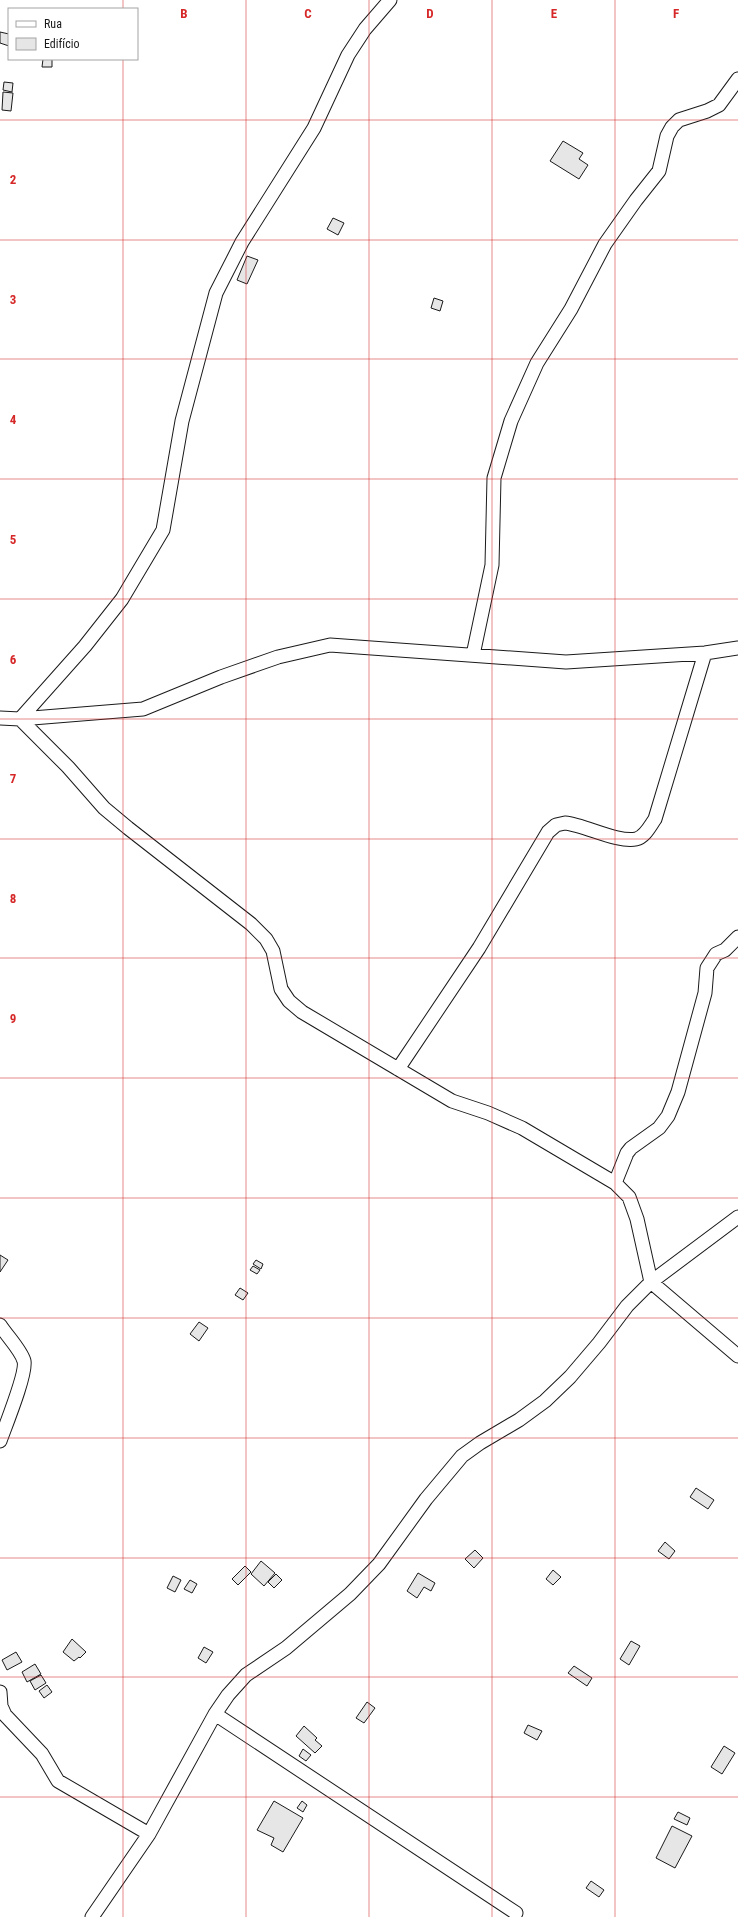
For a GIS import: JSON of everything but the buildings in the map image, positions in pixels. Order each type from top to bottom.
[{"type":"street","points":[[20,719],[85,646],[122,599],[162,530],[182,421],[216,293],[242,242],[314,128],[348,55],[365,29],[390,0]]},
{"type":"street","points":[[473,655],[492,565],[494,478],[511,421],[537,364],[571,309],[605,244],[636,200],[659,171],[666,136],[672,127],[679,120],[707,111],[719,105],[738,79]]},
{"type":"street","points":[[0,718],[20,719],[143,709],[221,677],[278,657],[330,645],[566,662],[705,653],[738,648]]},
{"type":"street","points":[[398,1069],[479,948],[548,832],[556,825],[566,823],[624,839],[637,839],[647,831],[655,819],[705,653]]},
{"type":"street","points":[[20,719],[68,767],[104,808],[251,924],[266,939],[273,951],[281,989],[289,1001],[302,1012],[452,1101],[488,1113],[522,1128],[615,1183],[629,1197],[651,1282],[738,1356]]},
{"type":"street","points":[[615,1183],[627,1153],[631,1148],[659,1128],[668,1116],[678,1092],[706,993],[708,968],[716,954],[725,950],[738,937]]},
{"type":"street","points":[[92,1917],[149,1834],[215,1714],[228,1695],[246,1675],[286,1648],[350,1594],[379,1564],[426,1499],[462,1456],[545,1401],[570,1377],[599,1343],[627,1306],[651,1282],[738,1217]]},
{"type":"street","points":[[0,1325],[20,1353],[25,1363],[23,1376],[0,1441]]},
{"type":"street","points":[[0,1692],[1,1706],[5,1715],[42,1754],[58,1780],[63,1785],[149,1834]]},
{"type":"street","points":[[215,1714],[516,1913]]}]
